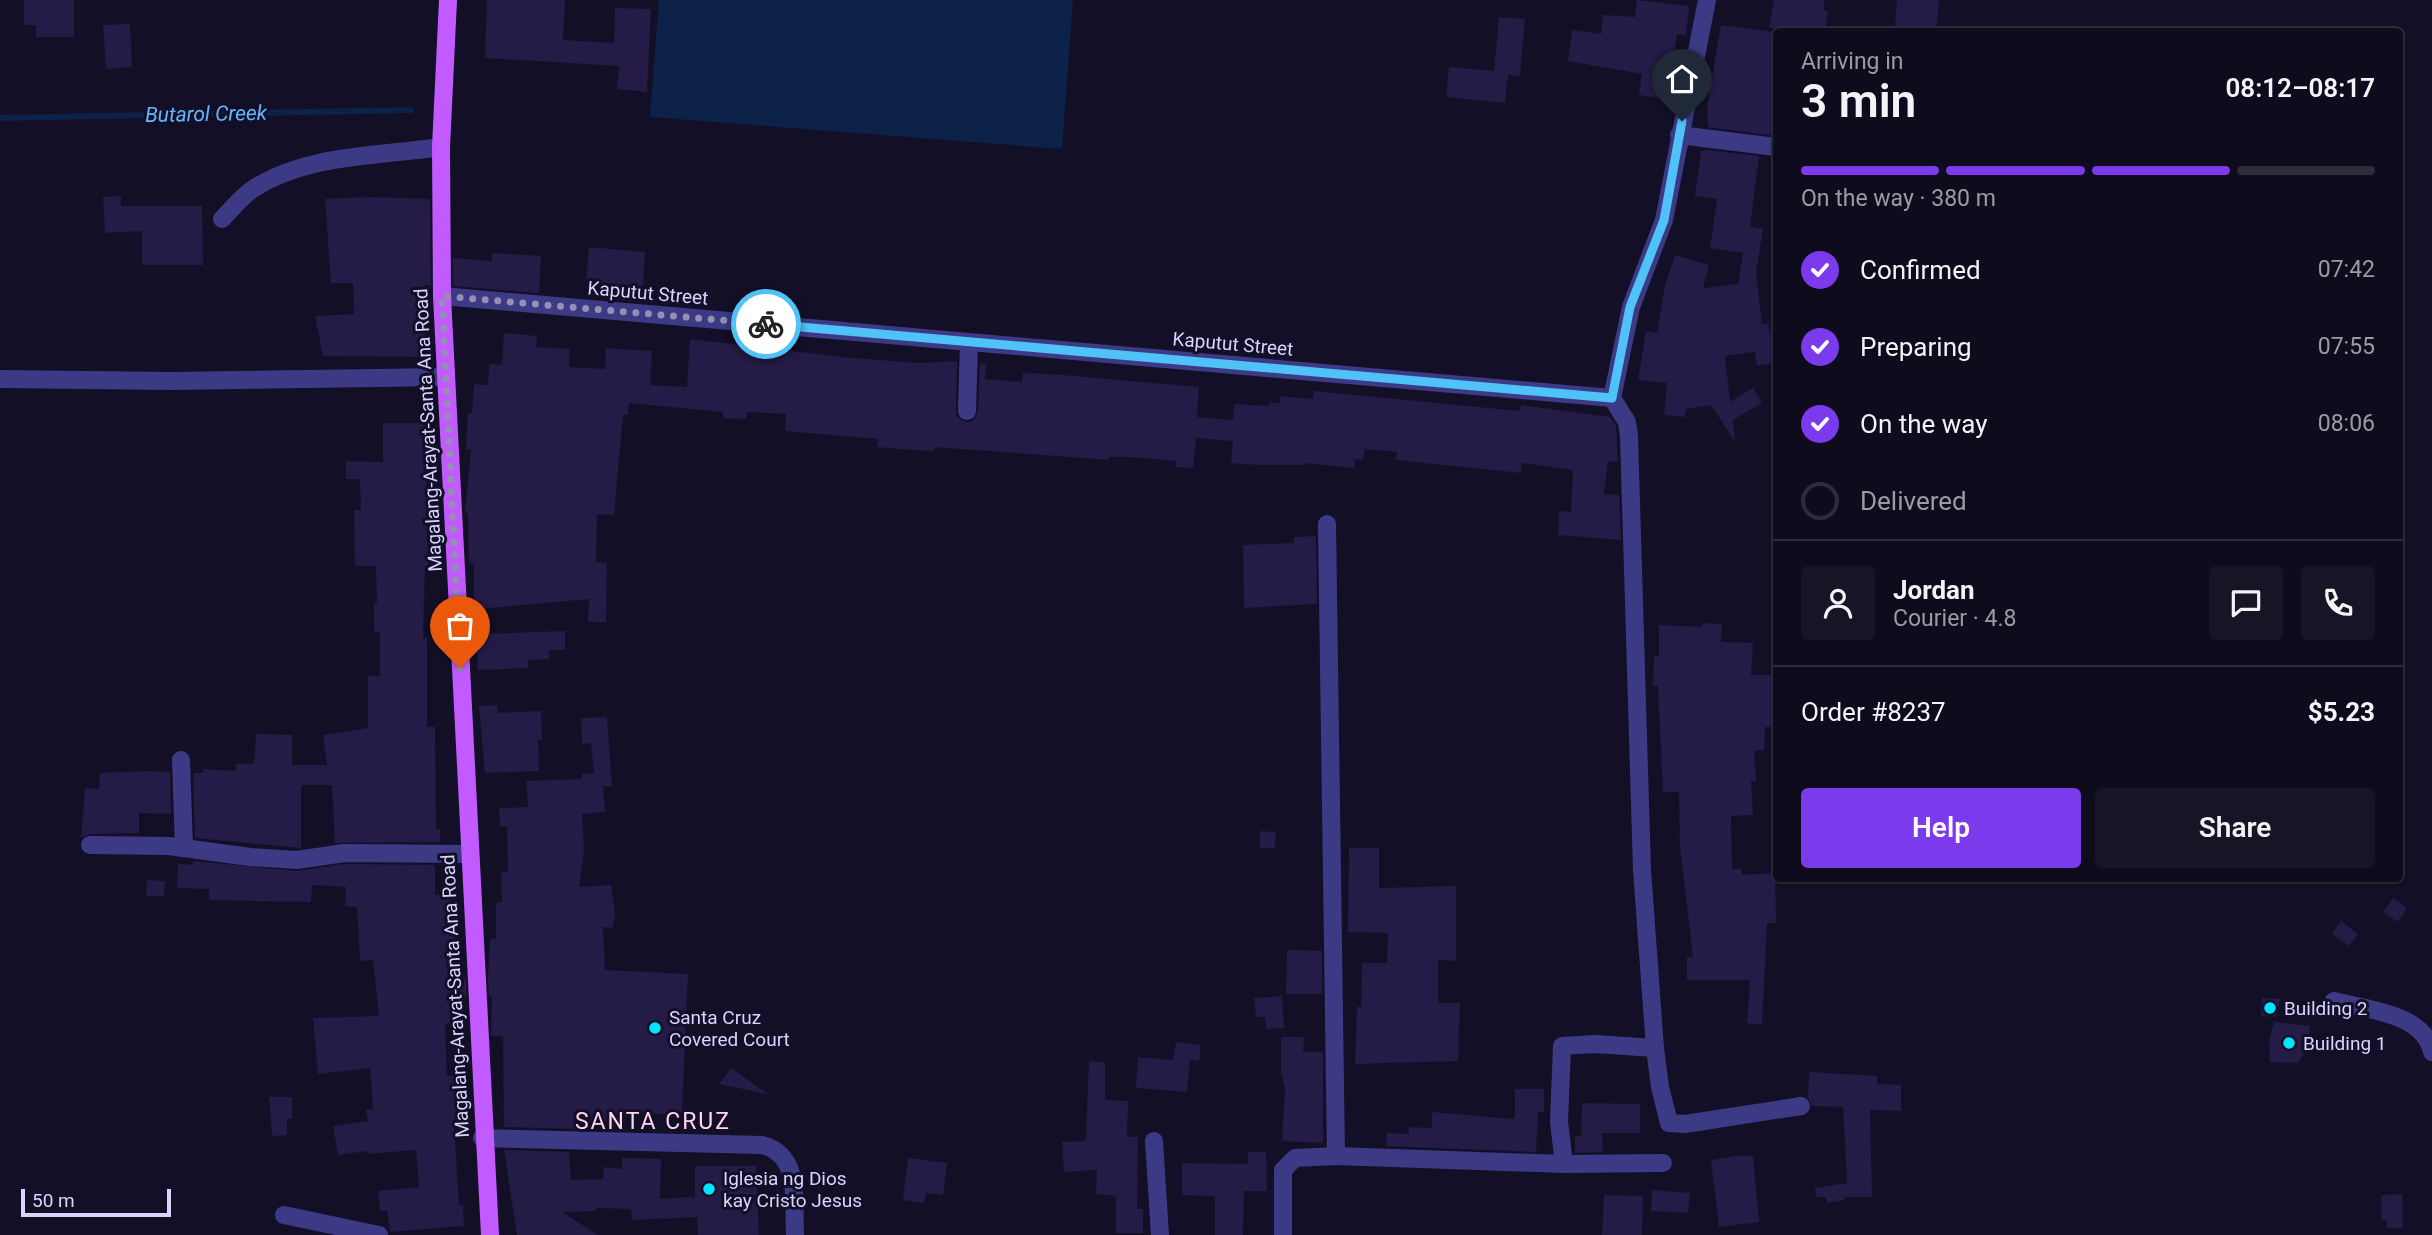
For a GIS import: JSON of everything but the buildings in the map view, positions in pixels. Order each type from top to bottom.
[{"type":"main road","name":"Magalang-Arayat-Santa Ana Road","points":[[448,0],[441,146],[442,296],[482,1138],[490,1235]]},
{"type":"street","points":[[1707,0],[1664,220],[1630,307],[1612,398],[1627,422],[1629,436],[1642,870],[1655,1048],[1664,1115],[1669,1123],[1685,1124],[1801,1106]]},
{"type":"street","points":[[1679,135],[1773,147]]},
{"type":"street","points":[[222,219],[251,190],[285,172],[333,160],[441,146]]},
{"type":"street","name":"Kaputut Street","points":[[442,296],[1612,398]]},
{"type":"street","points":[[967,411],[970,342]]},
{"type":"street","points":[[0,379],[171,381],[446,377]]},
{"type":"street","points":[[1328,524],[1336,1156]]},
{"type":"street","points":[[181,760],[184,848]]},
{"type":"street","points":[[90,845],[184,848],[298,860],[344,853],[469,854]]},
{"type":"street","points":[[2334,1001],[2413,1023],[2429,1037],[2432,1052]]},
{"type":"street","points":[[1564,1164],[1559,1122],[1562,1046],[1595,1044],[1655,1048]]},
{"type":"street","points":[[482,1138],[762,1145],[776,1149],[791,1168],[795,1235]]},
{"type":"street","points":[[1154,1141],[1160,1235]]},
{"type":"street","points":[[1283,1235],[1283,1170],[1287,1163],[1295,1158],[1336,1156],[1564,1164],[1664,1163]]},
{"type":"street","points":[[284,1215],[379,1235]]},
{"type":"water","points":[[659,0],[1073,0],[1062,149],[650,117]]},
{"type":"waterway","name":"Butarol Creek","points":[[0,118],[411,110]]},
{"type":"way so far","points":[[460,668],[442,296],[766,324]]},
{"type":"place","name":"Building 2","points":[[2270,1008]]},
{"type":"place","name":"Santa Cruz Covered Court","points":[[655,1028]]},
{"type":"place","name":"Building 1","points":[[2289,1043]]},
{"type":"place","name":"Iglesia ng Dios kay Cristo Jesus","points":[[709,1189]]},
{"type":"district","name":"SANTA CRUZ","points":[[653,1121]]},
{"type":"route","points":[[766,324],[1612,398],[1616,390],[1630,307],[1654,254],[1664,220],[1682,121]]}]
